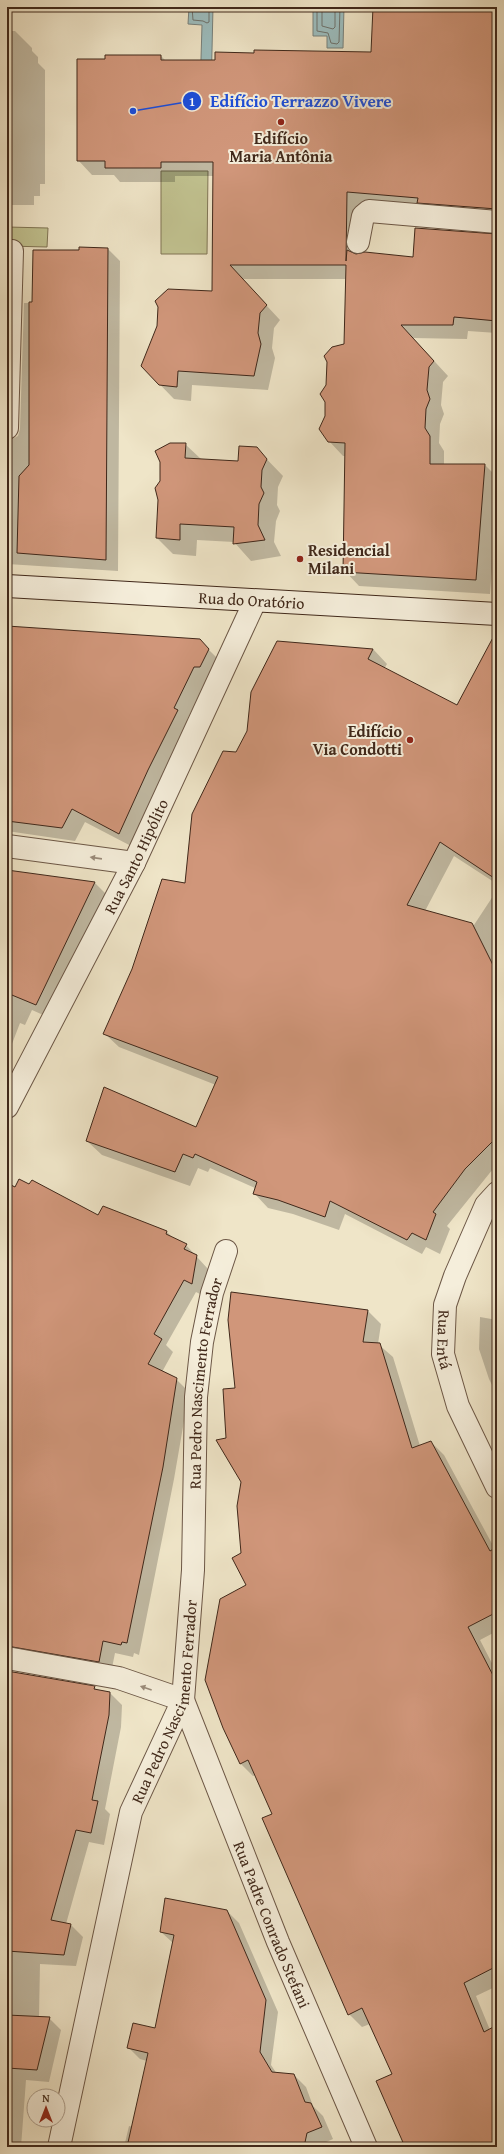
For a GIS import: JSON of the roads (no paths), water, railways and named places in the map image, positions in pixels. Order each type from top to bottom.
[{"type":"street","points":[[358,242],[363,216],[369,211],[497,222]]},
{"type":"street","points":[[7,428],[12,251]]},
{"type":"street","name":"Rua do Oratório","points":[[7,586],[497,614]]},
{"type":"street","name":"Rua Santo Hipólito","points":[[7,1107],[134,863],[255,601]]},
{"type":"street","points":[[7,846],[134,863]]},
{"type":"street","name":"Rua Entá","points":[[497,1193],[486,1205],[445,1305],[443,1354],[458,1406],[497,1487]]},
{"type":"street","name":"Rua Pedro Nascimento Ferrador","points":[[60,2147],[131,1812],[183,1700],[193,1570],[196,1397],[202,1342],[212,1293],[226,1251]]},
{"type":"street","points":[[7,1658],[119,1678],[183,1700]]},
{"type":"street","name":"Rua Padre Conrado Stefani","points":[[183,1700],[278,1942],[366,2147]]},
{"type":"water","points":[[189,7],[213,7],[211,93],[200,93],[202,25],[188,24]]},
{"type":"water","points":[[313,7],[344,7],[343,48],[327,48],[327,36],[313,36]]},
{"type":"place","name":"Edifício Terrazzo Vivere","points":[[133,111]]},
{"type":"place","name":"Edifício Maria Antônia","points":[[281,122]]},
{"type":"place","name":"Residencial Milani","points":[[300,559]]},
{"type":"place","name":"Edifício Via Condotti","points":[[410,740]]}]
